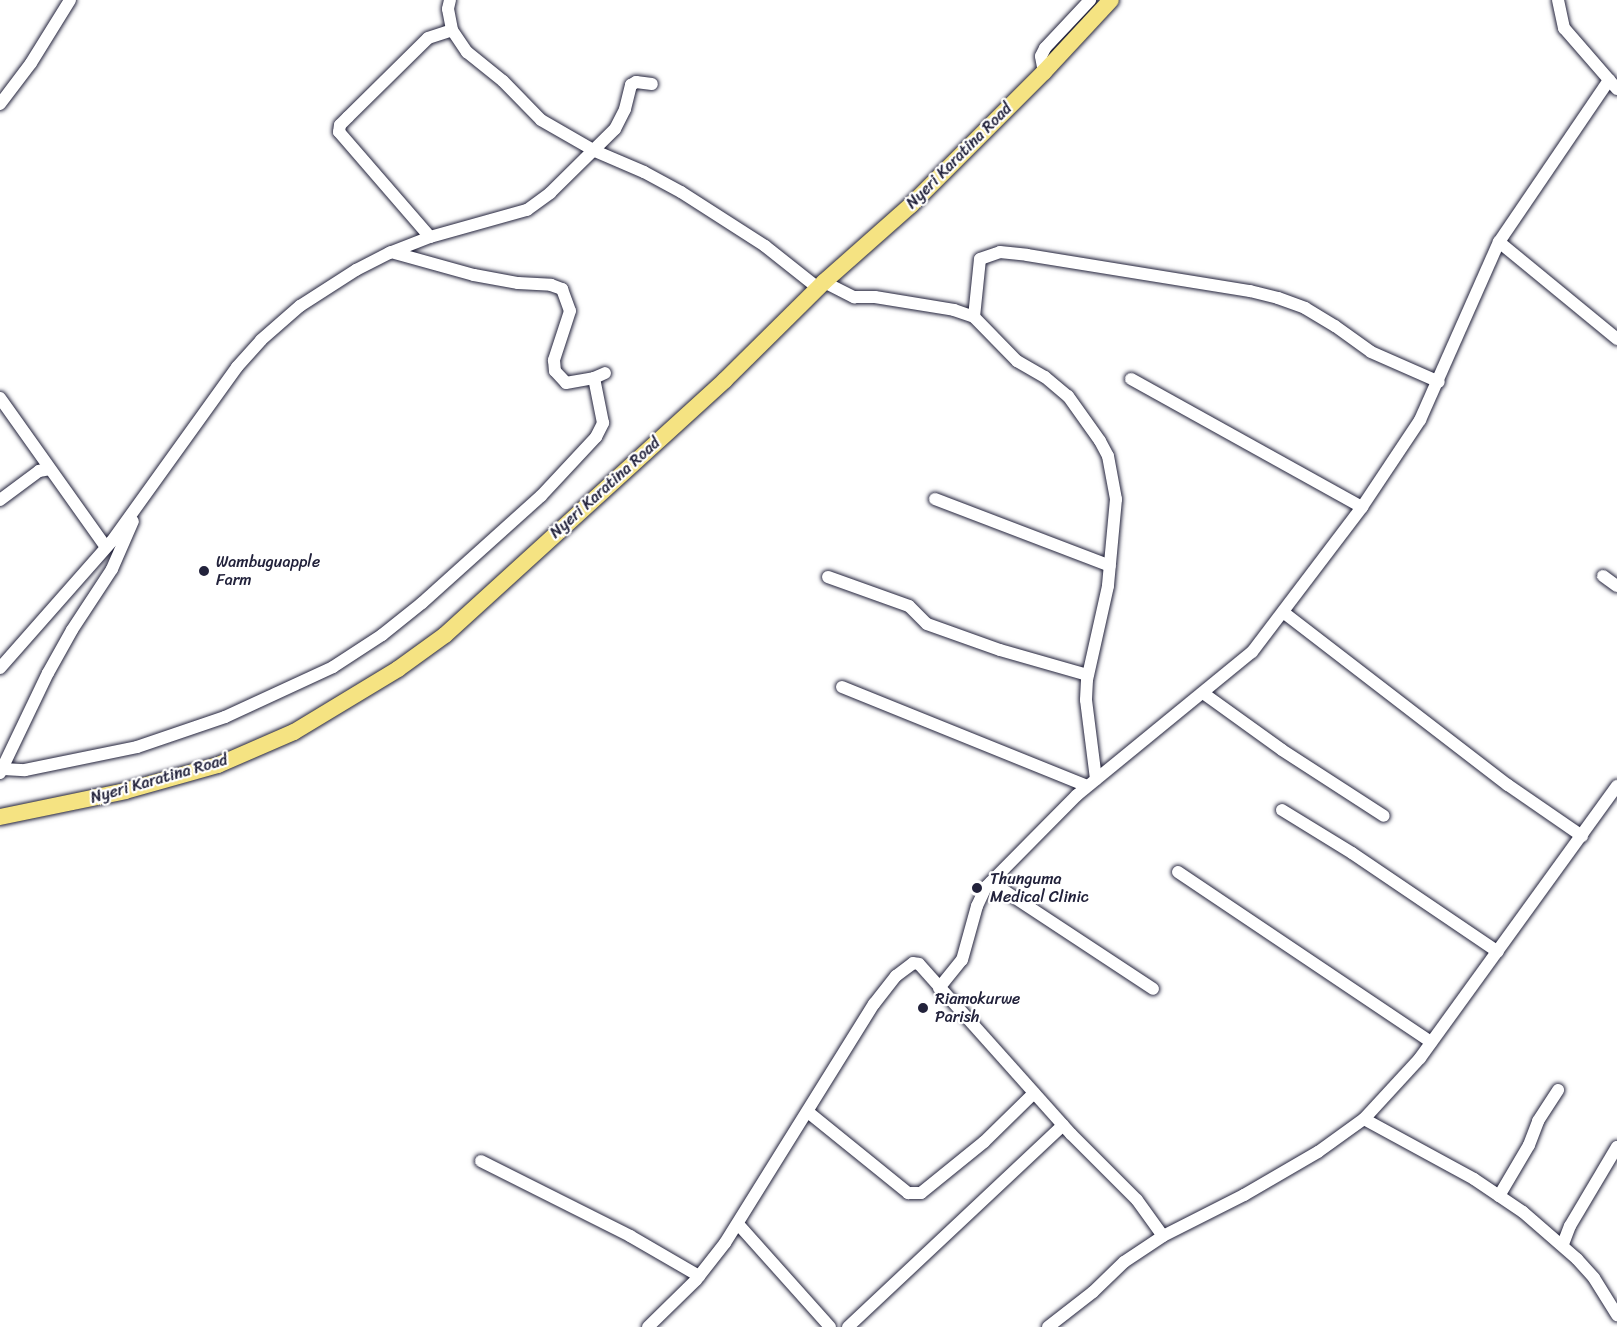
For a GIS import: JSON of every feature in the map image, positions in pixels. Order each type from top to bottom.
[{"type":"highway","name":"Nyeri Karatina Road","points":[[0,817],[125,791],[218,765],[294,732],[398,669],[445,634],[517,570],[584,506],[724,380],[821,285],[911,205],[1044,72],[1111,0]]},
{"type":"street","points":[[0,104],[31,63],[70,0]]},
{"type":"street","points":[[450,0],[448,9],[452,30],[467,52],[503,81],[542,120],[595,151],[644,172],[717,214],[821,285],[854,297],[875,297],[954,310],[974,317],[1017,361],[1045,377],[1068,396],[1108,456],[1116,499],[1110,566],[1088,675],[1086,700],[1091,783]]},
{"type":"street","points":[[1044,72],[1041,65],[1045,48],[1090,0]]},
{"type":"street","points":[[939,988],[962,960],[977,906],[991,882],[1020,850],[1091,783],[1252,652],[1362,507],[1420,420],[1499,242],[1615,85],[1564,27],[1558,0]]},
{"type":"street","points":[[430,237],[339,132],[340,125],[428,38],[452,30]]},
{"type":"street","points":[[0,668],[106,548],[237,367],[261,340],[300,306],[356,270],[392,252],[430,237],[527,210],[550,193],[615,129],[625,109],[631,85],[636,82],[652,84]]},
{"type":"street","points":[[1499,242],[1617,339]]},
{"type":"street","points":[[1,772],[25,770],[137,747],[225,717],[333,667],[382,635],[422,603],[541,496],[596,437],[603,423],[600,375],[567,383],[555,371],[554,360],[570,311],[562,289],[552,285],[518,283],[474,275],[392,252]]},
{"type":"street","points":[[974,317],[980,259],[1000,252],[1027,255],[1250,291],[1278,298],[1305,308],[1371,352],[1438,381]]},
{"type":"street","points":[[1131,379],[1362,507]]},
{"type":"street","points":[[0,398],[106,548]]},
{"type":"street","points":[[0,500],[39,471],[50,469]]},
{"type":"street","points":[[935,499],[1110,566]]},
{"type":"street","points":[[1,772],[72,630],[112,568],[142,501]]},
{"type":"street","points":[[1603,576],[1617,585]]},
{"type":"street","points":[[828,577],[903,604],[927,624],[1000,650],[1088,675]]},
{"type":"street","points":[[1283,612],[1508,785],[1582,836]]},
{"type":"street","points":[[842,687],[1091,783]]},
{"type":"street","points":[[1203,693],[1282,750],[1384,816]]},
{"type":"street","points":[[1048,1327],[1093,1292],[1124,1262],[1163,1236],[1244,1195],[1318,1152],[1364,1119],[1404,1076],[1431,1042],[1617,786]]},
{"type":"street","points":[[1282,810],[1352,853],[1498,952]]},
{"type":"street","points":[[1178,872],[1431,1042]]},
{"type":"street","points":[[991,882],[1153,989]]},
{"type":"street","points":[[648,1327],[699,1276],[738,1224],[874,1004],[907,966],[919,964],[1063,1125],[1137,1200],[1163,1236]]},
{"type":"street","points":[[1499,1196],[1529,1145],[1542,1112],[1558,1090]]},
{"type":"street","points":[[807,1112],[908,1193],[921,1193],[984,1142],[1034,1093]]},
{"type":"street","points":[[1364,1119],[1414,1145],[1499,1196],[1563,1244],[1594,1278],[1617,1315]]},
{"type":"street","points":[[848,1327],[1063,1125]]},
{"type":"street","points":[[1563,1244],[1570,1226],[1617,1147]]},
{"type":"street","points":[[481,1161],[630,1236],[699,1276]]},
{"type":"street","points":[[738,1224],[830,1327]]},
{"type":"place","name":"Wambuguapple Farm","points":[[204,571]]},
{"type":"place","name":"Thunguma Medical Clinic","points":[[977,888]]},
{"type":"place","name":"Riamokurwe Parish","points":[[923,1008]]}]
